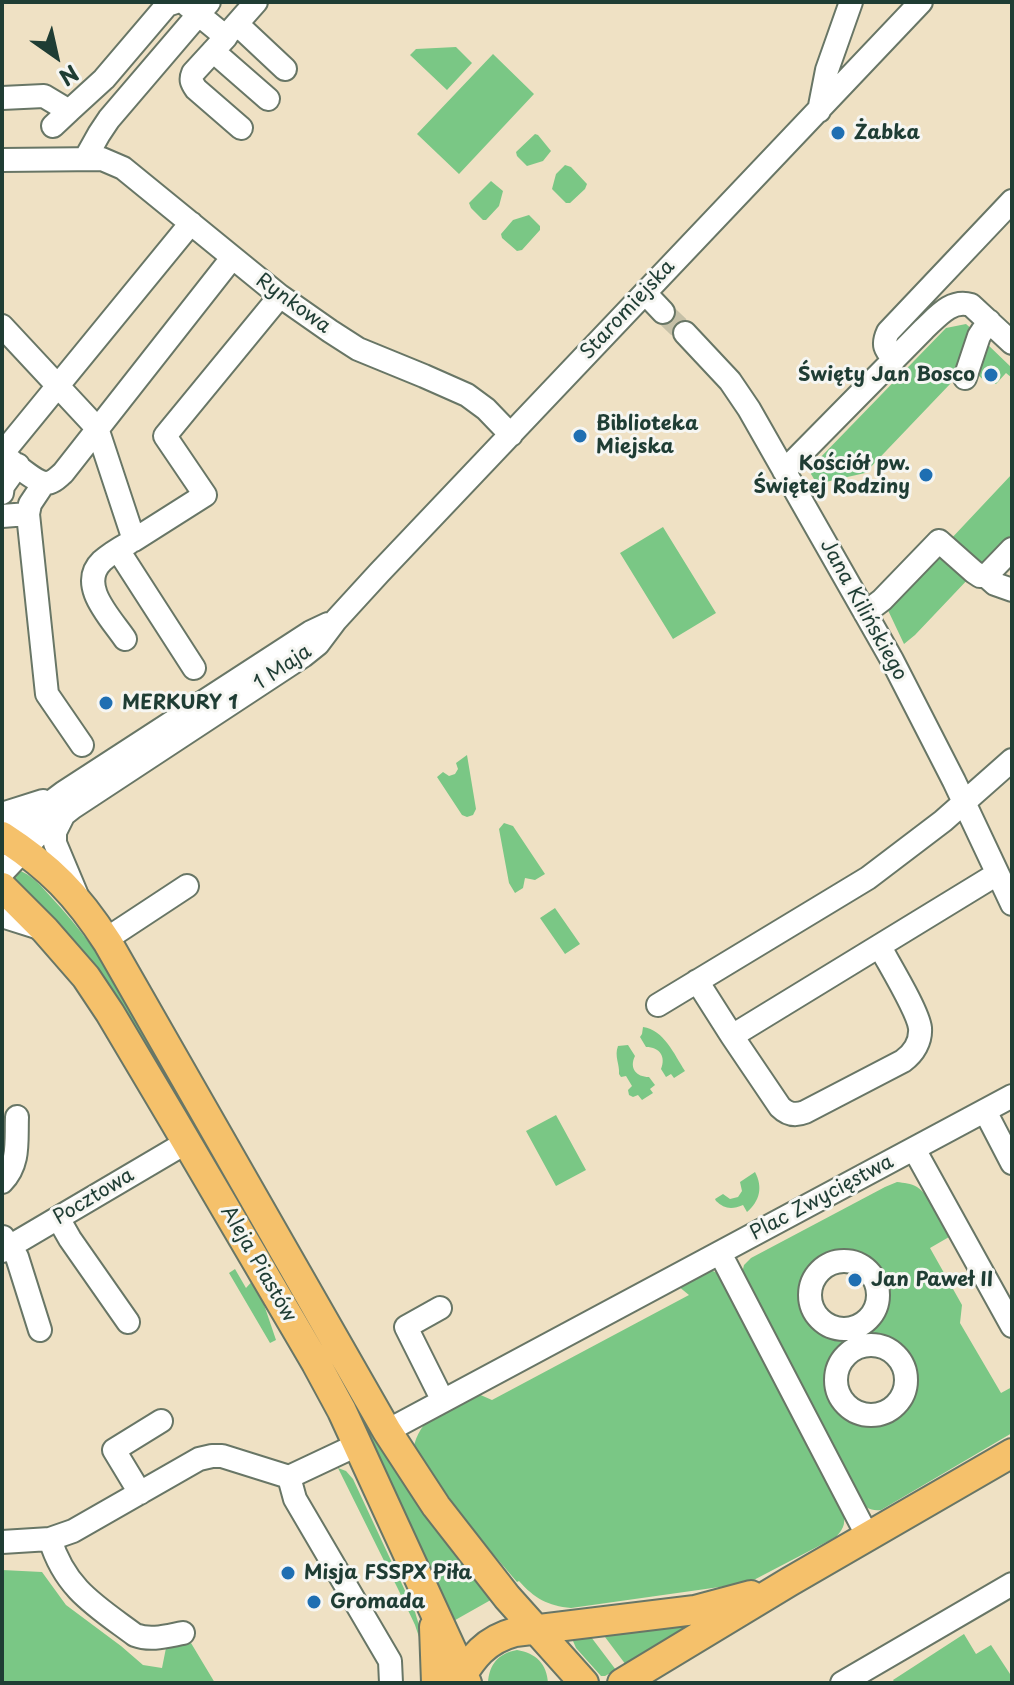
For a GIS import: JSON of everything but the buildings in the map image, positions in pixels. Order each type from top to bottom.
[{"type":"main road","name":"Aleja Piastów","points":[[7,836],[61,881],[105,940],[387,1431],[436,1506],[536,1630],[584,1683]]},
{"type":"main road","name":"Aleja Piastów","points":[[2,887],[76,963],[100,997],[316,1363],[342,1411],[462,1680]]},
{"type":"main road","points":[[622,1683],[1012,1453]]},
{"type":"main road","points":[[487,1571],[511,1594],[539,1611],[565,1618],[606,1622]]},
{"type":"main road","points":[[462,1680],[479,1652],[495,1639],[515,1632],[695,1610],[789,1582]]},
{"type":"main road","points":[[430,1603],[436,1639],[436,1683]]},
{"type":"main road","points":[[641,1683],[666,1657]]},
{"type":"street","points":[[68,112],[104,79],[167,5],[176,2]]},
{"type":"street","points":[[241,128],[196,89],[191,78],[256,2]]},
{"type":"street","points":[[819,111],[827,70],[851,2]]},
{"type":"street","name":"Staromiejska","points":[[336,620],[921,2]]},
{"type":"street","points":[[85,159],[109,119],[197,6],[225,37],[268,99]]},
{"type":"street","points":[[225,37],[285,69]]},
{"type":"street","points":[[2,98],[44,96],[68,112],[109,119]]},
{"type":"street","name":"Rynkowa","points":[[2,160],[102,159],[123,168],[280,296],[358,349],[467,395],[486,409],[511,435]]},
{"type":"street","points":[[894,360],[884,348],[888,332],[1012,201]]},
{"type":"street","points":[[2,493],[6,456],[57,385],[191,223]]},
{"type":"street","points":[[82,745],[47,694],[28,514],[30,504],[44,483],[55,480],[63,473],[232,258]]},
{"type":"street","points":[[645,293],[663,312]]},
{"type":"street","points":[[125,639],[95,593],[92,582],[97,567],[104,559],[205,495],[165,436],[280,296]]},
{"type":"street","points":[[784,471],[940,314],[955,305],[962,302],[971,305],[1012,343]]},
{"type":"street","points":[[965,378],[979,336],[989,321]]},
{"type":"street","points":[[2,326],[97,428],[126,545],[194,668]]},
{"type":"street","name":"Jana Kilińskiego","points":[[685,333],[730,381],[749,409],[930,732],[1012,904]]},
{"type":"street","points":[[6,456],[44,483]]},
{"type":"street","points":[[2,516],[28,514]]},
{"type":"street","points":[[865,613],[882,600],[939,541],[974,572],[1012,590]]},
{"type":"street","points":[[986,576],[1012,549]]},
{"type":"street","name":"1 Maja","points":[[7,836],[303,656],[318,644],[336,620]]},
{"type":"street","points":[[658,1005],[868,878],[924,836],[1012,760]]},
{"type":"street","name":"1 Maja","points":[[7,836],[64,803]]},
{"type":"street","name":"Aleja Piastów","points":[[64,803],[55,832],[55,843],[80,904]]},
{"type":"street","name":"1 Maja","points":[[2,873],[7,836]]},
{"type":"street","points":[[732,1036],[997,874]]},
{"type":"street","points":[[105,940],[187,886]]},
{"type":"street","points":[[2,916],[45,930]]},
{"type":"street","points":[[697,981],[780,1107],[792,1114],[805,1112],[903,1061],[918,1044],[919,1024],[880,947]]},
{"type":"street","points":[[914,1149],[1012,1096]]},
{"type":"street","points":[[985,1111],[1012,1163]]},
{"type":"street","points":[[2,1182],[10,1174],[15,1161],[17,1117]]},
{"type":"street","name":"Pocztowa","points":[[5,1245],[58,1218],[187,1142]]},
{"type":"street","name":"Plac Zwycięstwa","points":[[387,1431],[914,1149],[1012,1326]]},
{"type":"street","points":[[58,1218],[128,1322]]},
{"type":"street","points":[[5,1245],[17,1257],[40,1330]]},
{"type":"street","points":[[720,1253],[868,1537]]},
{"type":"street","points":[[440,1308],[406,1327],[443,1401]]},
{"type":"street","points":[[140,1493],[114,1450],[161,1421]]},
{"type":"street","points":[[2,1542],[50,1539],[73,1531],[199,1459],[222,1456],[289,1477],[357,1445]]},
{"type":"street","points":[[289,1477],[295,1499],[390,1661],[391,1683]]},
{"type":"street","points":[[50,1539],[56,1559],[75,1587],[88,1601],[135,1635],[151,1639],[183,1633]]},
{"type":"street","points":[[842,1683],[1012,1584]]},
{"type":"green space","points":[[456,47],[472,63],[447,90],[410,55],[416,49]]},
{"type":"green space","points":[[493,54],[534,94],[459,174],[417,134]]},
{"type":"green space","points":[[535,134],[551,151],[543,161],[527,166],[516,152]]},
{"type":"green space","points":[[565,165],[571,167],[587,184],[570,203],[566,203],[552,189],[556,174]]},
{"type":"green space","points":[[491,181],[503,191],[499,206],[483,220],[469,203]]},
{"type":"green space","points":[[529,215],[540,230],[522,250],[517,251],[501,234],[513,220]]},
{"type":"green space","points":[[966,324],[974,331],[951,383],[865,473],[817,484],[811,474],[815,463],[946,328]]},
{"type":"green space","points":[[986,343],[1012,368],[1012,378],[1006,373],[996,384],[987,383],[978,375]]},
{"type":"green space","points":[[1012,474],[1012,534],[979,569],[949,541]]},
{"type":"green space","points":[[663,527],[716,613],[673,639],[620,553]]},
{"type":"green space","points":[[933,556],[949,556],[971,576],[904,644],[886,606]]},
{"type":"green space","points":[[467,755],[476,809],[473,815],[467,817],[462,815],[437,777],[443,772],[449,776],[455,774],[458,769],[456,763]]},
{"type":"green space","points":[[504,823],[513,826],[545,874],[535,880],[525,878],[523,888],[515,893],[509,883],[499,829]]},
{"type":"green space","points":[[18,870],[40,885],[91,944],[189,1102],[177,1109],[16,881],[14,875]]},
{"type":"green space","points":[[555,908],[580,944],[565,954],[540,918]]},
{"type":"green space","points":[[643,1027],[663,1038],[685,1071],[674,1078],[671,1074],[666,1077],[661,1069],[661,1054],[646,1047],[640,1037]]},
{"type":"green space","points":[[628,1045],[635,1056],[635,1071],[649,1077],[655,1085],[650,1089],[653,1093],[642,1100],[638,1095],[629,1095],[628,1090],[632,1086],[626,1076],[619,1074],[618,1046]]},
{"type":"green space","points":[[556,1115],[586,1170],[556,1186],[526,1131]]},
{"type":"green space","points":[[755,1172],[759,1194],[747,1212],[743,1205],[728,1208],[716,1201],[723,1194],[730,1199],[738,1197],[742,1191],[740,1182]]},
{"type":"green space","points":[[897,1182],[907,1183],[922,1191],[949,1237],[930,1248],[962,1305],[960,1323],[1001,1393],[1012,1387],[1012,1433],[877,1510],[868,1508],[859,1500],[742,1273],[744,1265],[751,1258]],"holes":[[[840,1261],[867,1271],[877,1293],[871,1316],[862,1324],[848,1328],[822,1321],[810,1301],[810,1292],[817,1276],[823,1269]],[[865,1345],[883,1347],[895,1354],[903,1366],[906,1380],[903,1393],[896,1405],[884,1412],[868,1414],[857,1411],[844,1402],[838,1391],[839,1366],[850,1353]]]},
{"type":"green space","points":[[235,1269],[246,1288],[255,1278],[276,1340],[270,1343],[229,1273]]},
{"type":"green space","points":[[711,1270],[719,1274],[842,1509],[843,1527],[836,1537],[748,1583],[571,1608],[542,1600],[517,1582],[454,1508],[413,1451],[421,1429],[436,1414],[476,1393],[492,1400],[689,1295],[678,1286]]},
{"type":"green space","points":[[358,1409],[496,1597],[450,1623],[353,1412]]},
{"type":"green space","points":[[338,1468],[353,1479],[415,1612],[423,1638],[419,1637]]},
{"type":"green space","points":[[2,1570],[42,1572],[66,1605],[143,1665],[162,1668],[166,1648],[191,1643],[215,1683],[2,1683]]},
{"type":"green space","points":[[701,1619],[626,1665],[602,1633]]},
{"type":"green space","points":[[588,1633],[616,1670],[601,1676],[576,1648],[573,1641],[577,1635]]},
{"type":"green space","points":[[964,1634],[976,1654],[991,1645],[1012,1680],[1007,1683],[895,1683],[893,1680]]},
{"type":"green space","points":[[517,1650],[539,1660],[548,1683],[488,1683],[496,1660]]},
{"type":"tunnel","points":[[663,312],[685,333]]},
{"type":"place","name":"Żabka","points":[[838,133]]},
{"type":"place","name":"Święty Jan Bosco","points":[[991,375]]},
{"type":"place","name":"Biblioteka Miejska","points":[[580,436]]},
{"type":"place","name":"Kościół pw. Świętej Rodziny","points":[[926,475]]},
{"type":"place","name":"MERKURY 1","points":[[106,703]]},
{"type":"place","name":"Jan Paweł II","points":[[855,1280]]},
{"type":"place","name":"Misja FSSPX Piła","points":[[288,1573]]},
{"type":"place","name":"Gromada","points":[[314,1602]]}]
